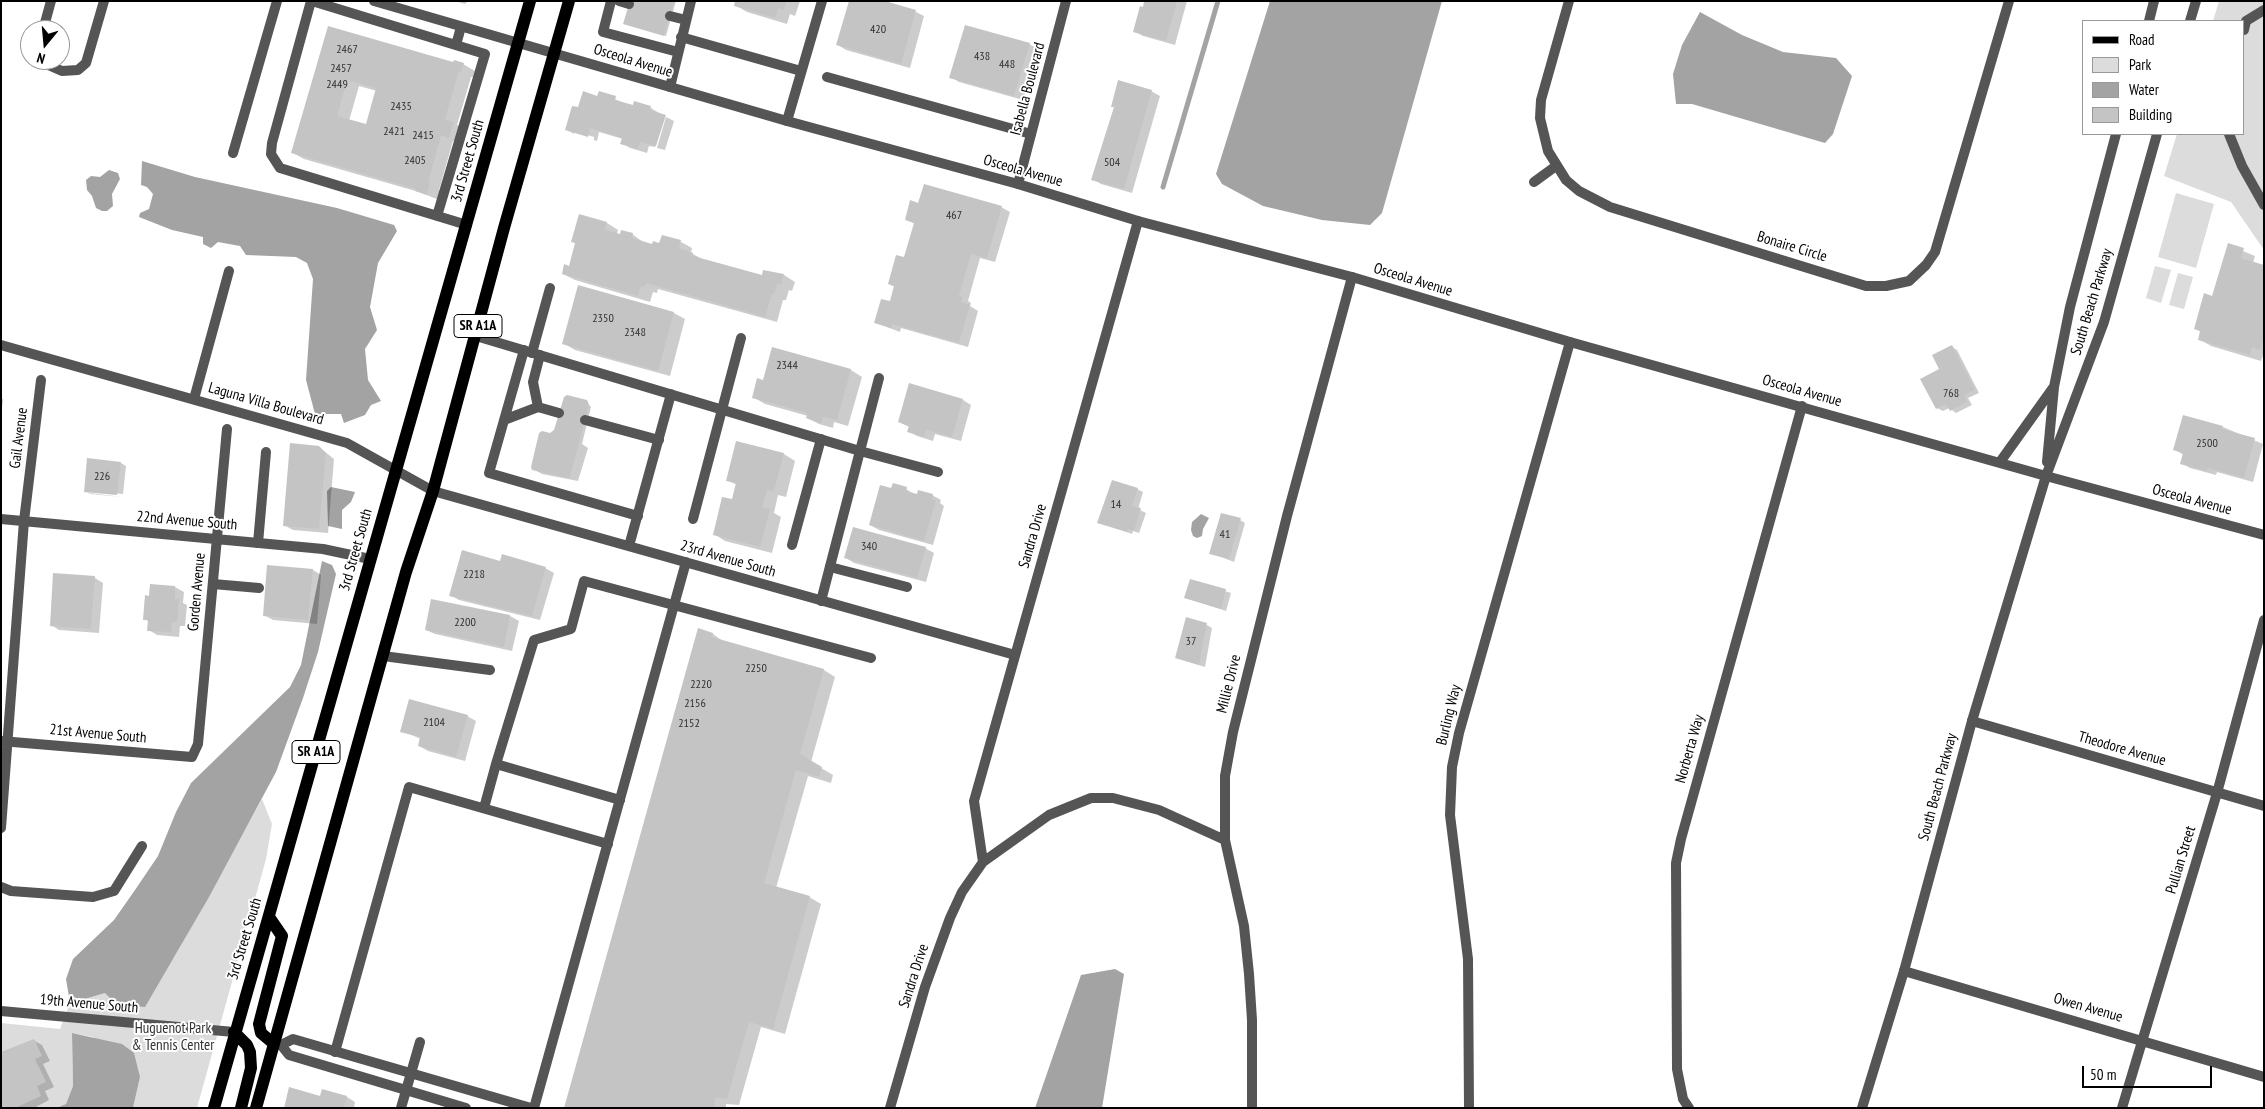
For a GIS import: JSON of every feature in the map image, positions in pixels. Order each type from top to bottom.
[{"type":"main road","name":"3rd Street South","points":[[214,1108],[234,1032],[269,917],[530,1]]},
{"type":"main road","name":"SR A1A","points":[[256,1108],[277,1044],[407,567],[433,491],[504,228],[569,1]]},
{"type":"main road","points":[[269,917],[282,936],[260,1024],[261,1033],[277,1044]]},
{"type":"main road","points":[[234,1032],[247,1045],[250,1052],[251,1068],[241,1108]]},
{"type":"street","points":[[46,20],[51,1]]},
{"type":"street","points":[[60,70],[78,70],[86,63],[104,1]]},
{"type":"street","points":[[233,153],[277,1]]},
{"type":"street","points":[[437,216],[485,54],[312,1],[272,143],[271,154],[280,168],[437,216],[467,225]]},
{"type":"street","name":"Osceola Avenue","points":[[374,1],[670,88],[1018,184],[1138,221],[1352,277],[1570,342],[2264,536]]},
{"type":"street","points":[[611,1],[603,32],[678,52]]},
{"type":"street","points":[[670,88],[691,1]]},
{"type":"street","points":[[787,121],[822,1]]},
{"type":"street","name":"Isabella Boulevard","points":[[1018,184],[1066,1]]},
{"type":"street","name":"Bonaire Circle","points":[[1568,1],[1541,100],[1542,135],[1556,166],[1579,191],[1610,207],[1866,286],[1886,286],[1909,281],[1926,266],[1935,252],[2009,1]]},
{"type":"street","points":[[2148,20],[2154,1]]},
{"type":"street","points":[[2190,20],[2196,1]]},
{"type":"street","points":[[2245,26],[2246,21],[2264,10]]},
{"type":"street","points":[[670,16],[686,20]]},
{"type":"street","points":[[456,45],[461,27]]},
{"type":"street","points":[[681,38],[801,71]]},
{"type":"street","points":[[827,77],[1031,134]]},
{"type":"street","name":"South Beach Parkway","points":[[2046,476],[2054,387],[2070,307],[2116,135]]},
{"type":"street","name":"South Beach Parkway","points":[[1862,1108],[1904,971],[1972,721],[2046,476],[2104,322],[2156,135]]},
{"type":"street","points":[[2228,135],[2242,166],[2264,205]]},
{"type":"street","points":[[1534,182],[1556,166]]},
{"type":"street","name":"Sandra Drive","points":[[983,862],[974,801],[1138,221]]},
{"type":"street","points":[[194,399],[229,271]]},
{"type":"street","name":"Millie Drive","points":[[1252,1108],[1252,1020],[1247,955],[1244,926],[1225,840],[1225,776],[1233,732],[1287,516],[1352,277]]},
{"type":"street","points":[[550,288],[532,353],[503,424],[489,473],[638,516]]},
{"type":"street","points":[[476,336],[860,451],[938,472]]},
{"type":"street","points":[[693,520],[741,338]]},
{"type":"street","name":"Burling Way","points":[[1469,1108],[1468,959],[1450,815],[1449,790],[1459,733],[1570,342]]},
{"type":"street","name":"Laguna Villa Boulevard","points":[[1,345],[347,443],[433,491]]},
{"type":"street","points":[[532,353],[533,382],[538,407]]},
{"type":"street","points":[[821,600],[879,378]]},
{"type":"street","name":"Gail Avenue","points":[[1,828],[4,741],[24,521],[41,380]]},
{"type":"street","points":[[2000,462],[2054,387]]},
{"type":"street","points":[[629,546],[671,394]]},
{"type":"street","name":"Norberta Way","points":[[1689,1108],[1683,1099],[1677,1069],[1676,863],[1681,839],[1802,406]]},
{"type":"street","points":[[503,424],[538,407],[560,413]]},
{"type":"street","points":[[585,420],[659,440]]},
{"type":"street","name":"Gorden Avenue","points":[[192,757],[198,744],[227,429]]},
{"type":"street","points":[[792,546],[822,439]]},
{"type":"street","points":[[258,542],[266,452]]},
{"type":"street","name":"23rd Avenue South","points":[[433,491],[1015,655]]},
{"type":"street","name":"22nd Avenue South","points":[[1,519],[323,549],[370,559]]},
{"type":"street","points":[[277,1044],[293,1039],[532,1108],[686,562]]},
{"type":"street","points":[[830,567],[907,587]]},
{"type":"street","points":[[484,808],[534,640],[571,630],[584,581],[674,607],[871,658]]},
{"type":"street","points":[[213,584],[260,588]]},
{"type":"street","name":"Pullian Street","points":[[2122,1108],[2217,793],[2264,620]]},
{"type":"street","points":[[383,656],[490,670]]},
{"type":"street","name":"Theodore Avenue","points":[[1972,721],[2264,806]]},
{"type":"street","name":"21st Avenue South","points":[[4,741],[192,757]]},
{"type":"street","points":[[496,764],[620,800]]},
{"type":"street","points":[[335,1052],[409,787],[608,844]]},
{"type":"street","name":"Sandra Drive","points":[[890,1108],[925,986],[947,926],[962,892],[983,862],[1049,815],[1091,798],[1113,798],[1158,810],[1225,840]]},
{"type":"street","points":[[1,887],[11,891],[94,897],[114,891],[142,846]]},
{"type":"street","name":"Owen Avenue","points":[[1904,971],[2264,1077]]},
{"type":"street","name":"19th Avenue South","points":[[1,1011],[234,1032]]},
{"type":"street","points":[[401,1108],[420,1042]]},
{"type":"street","points":[[277,1044],[289,1055],[466,1108]]},
{"type":"green space","points":[[2219,1],[2264,1],[2264,250],[2231,202],[2164,176],[2177,135],[2245,135],[2245,20],[2213,20]]},
{"type":"green space","points":[[2176,193],[2214,204],[2196,268],[2158,257]]},
{"type":"green space","points":[[2155,266],[2171,270],[2161,303],[2146,298]]},
{"type":"green space","points":[[2178,273],[2193,277],[2184,309],[2169,305]]},
{"type":"green space","name":"Huguenot Park & Tennis Center","points":[[262,799],[272,824],[266,859],[197,1108],[133,1108],[140,1077],[93,1037],[72,1033],[73,1086],[66,1104],[56,1108],[1,1108],[1,1023],[60,1029],[70,1003],[81,1005],[85,999],[105,993],[173,959]]},
{"type":"water","points":[[1270,1],[1442,1],[1382,213],[1370,225],[1322,220],[1263,206],[1222,184],[1216,174]]},
{"type":"water","points":[[1700,12],[1742,35],[1783,52],[1836,58],[1852,76],[1833,134],[1825,143],[1692,104],[1676,104],[1673,74],[1682,45]]},
{"type":"water","points":[[142,161],[195,177],[337,208],[394,225],[397,231],[378,263],[370,307],[377,330],[365,349],[368,380],[381,401],[371,405],[365,415],[344,423],[341,414],[315,414],[306,380],[313,279],[307,263],[296,257],[246,255],[240,246],[218,242],[211,248],[203,244],[203,237],[172,230],[139,217],[140,213],[149,209],[153,194],[147,187],[141,185]]},
{"type":"water","points":[[109,170],[118,173],[120,179],[112,194],[113,206],[107,211],[102,211],[96,208],[92,196],[87,190],[86,180],[91,176],[100,177]]},
{"type":"water","points":[[331,487],[355,492],[351,502],[342,510],[342,529],[328,526],[327,491]]},
{"type":"water","points":[[1201,514],[1209,518],[1203,529],[1202,536],[1197,538],[1193,536],[1191,530],[1192,522]]},
{"type":"water","points":[[322,561],[332,565],[336,574],[318,652],[303,698],[276,772],[209,897],[145,1007],[116,1004],[105,993],[85,999],[81,1005],[70,1003],[66,979],[73,959],[114,920],[158,856],[176,812],[191,783],[290,687],[301,665]]},
{"type":"water","points":[[1115,969],[1124,974],[1102,1108],[1035,1108],[1081,975]]},
{"type":"water","points":[[72,1033],[122,1044],[134,1053],[140,1077],[133,1108],[56,1108],[66,1104],[73,1086]]},
{"type":"building","points":[[630,1],[674,1],[664,36],[623,24]]},
{"type":"building","points":[[735,1],[786,1],[784,10],[778,8],[775,18],[734,6]]},
{"type":"building","points":[[849,1],[885,1],[916,10],[901,64],[836,45]]},
{"type":"building","points":[[1144,1],[1177,1],[1166,41],[1133,32],[1140,6],[1143,7]]},
{"type":"building","points":[[965,25],[1030,43],[1014,96],[949,78]]},
{"type":"building","points":[[328,26],[453,62],[454,60],[464,63],[461,72],[459,71],[445,119],[454,122],[449,138],[441,135],[428,183],[430,183],[427,195],[415,191],[416,189],[291,153]],"holes":[[[347,80],[376,88],[366,124],[337,116]]]},
{"type":"building","points":[[1118,80],[1152,90],[1124,189],[1091,180],[1114,107],[1111,107]]},
{"type":"building","points":[[583,91],[597,96],[599,91],[616,96],[615,100],[633,105],[634,101],[651,106],[650,110],[666,115],[656,146],[640,142],[638,149],[620,144],[622,138],[590,128],[588,137],[565,130],[572,106],[578,107]]},
{"type":"building","points":[[924,184],[1002,206],[987,258],[971,254],[959,296],[963,297],[961,302],[970,305],[959,343],[892,324],[891,328],[874,323],[881,299],[890,301],[894,286],[888,284],[896,255],[904,257],[914,223],[905,220],[910,200],[918,203]]},
{"type":"building","points":[[579,214],[607,222],[605,230],[620,234],[621,230],[633,233],[632,238],[652,244],[653,241],[659,243],[662,235],[681,240],[679,248],[693,253],[693,256],[762,275],[763,270],[784,274],[781,285],[777,284],[774,294],[772,294],[765,317],[646,283],[645,287],[641,286],[638,296],[562,274],[564,264],[569,266],[575,243],[571,242]]},
{"type":"building","points":[[2228,243],[2244,248],[2241,258],[2264,265],[2264,335],[2260,350],[2252,347],[2250,355],[2198,340],[2200,331],[2194,329],[2204,293],[2212,296]]},
{"type":"building","points":[[578,285],[674,312],[658,371],[562,344]]},
{"type":"building","points":[[1952,345],[1975,390],[1964,395],[1967,402],[1950,411],[1946,404],[1936,409],[1920,379],[1939,369],[1932,355]]},
{"type":"building","points":[[772,347],[851,369],[837,420],[823,417],[821,423],[806,418],[807,413],[752,398],[757,378],[763,380]]},
{"type":"building","points":[[909,383],[963,399],[952,437],[926,430],[924,437],[907,432],[909,426],[898,422]]},
{"type":"building","points":[[567,395],[587,400],[589,405],[570,477],[567,478],[532,470],[531,467],[539,433],[542,431],[550,433],[554,430],[564,397]]},
{"type":"building","points":[[2183,415],[2223,426],[2222,429],[2255,438],[2244,478],[2208,468],[2207,471],[2180,464],[2183,453],[2173,450]]},
{"type":"building","points":[[736,441],[784,453],[774,491],[767,490],[762,507],[770,509],[760,547],[713,535],[722,497],[732,499],[736,483],[726,481]]},
{"type":"building","points":[[290,443],[319,446],[326,453],[319,529],[283,526]]},
{"type":"building","points":[[87,458],[121,462],[117,495],[84,492]]},
{"type":"building","points":[[1112,480],[1138,488],[1132,506],[1141,508],[1134,531],[1128,529],[1127,532],[1097,523]]},
{"type":"building","points":[[893,483],[907,487],[906,491],[917,494],[918,490],[933,494],[932,499],[936,500],[924,541],[869,525],[880,485],[891,488]]},
{"type":"building","points":[[1221,513],[1241,518],[1229,559],[1209,554]]},
{"type":"building","points":[[853,527],[926,547],[917,578],[844,558]]},
{"type":"building","points":[[462,550],[500,561],[502,554],[546,567],[532,616],[449,596]]},
{"type":"building","points":[[267,565],[313,569],[308,620],[263,616]]},
{"type":"building","points":[[53,573],[95,576],[91,629],[50,626]]},
{"type":"building","points":[[1190,579],[1226,589],[1221,609],[1184,598]]},
{"type":"building","points":[[150,584],[175,586],[175,599],[179,599],[177,622],[172,622],[171,632],[147,631],[148,620],[143,620],[145,595],[149,596]]},
{"type":"building","points":[[431,599],[510,615],[504,647],[425,630]]},
{"type":"building","points":[[1186,617],[1207,623],[1199,665],[1175,658]]},
{"type":"building","points":[[698,628],[713,633],[712,637],[824,669],[800,754],[822,767],[819,777],[796,770],[764,883],[810,896],[773,1029],[749,1022],[727,1099],[715,1098],[714,1108],[564,1108]]},
{"type":"building","points":[[409,699],[468,715],[456,757],[418,746],[420,737],[400,732]]},
{"type":"building","points":[[34,1039],[42,1056],[35,1059],[46,1082],[37,1086],[41,1096],[15,1108],[1,1108],[1,1052]]},
{"type":"building","points":[[289,1087],[320,1096],[322,1089],[347,1096],[344,1108],[284,1108]]},
{"type":"waterway","points":[[1163,187],[1218,1]]}]
